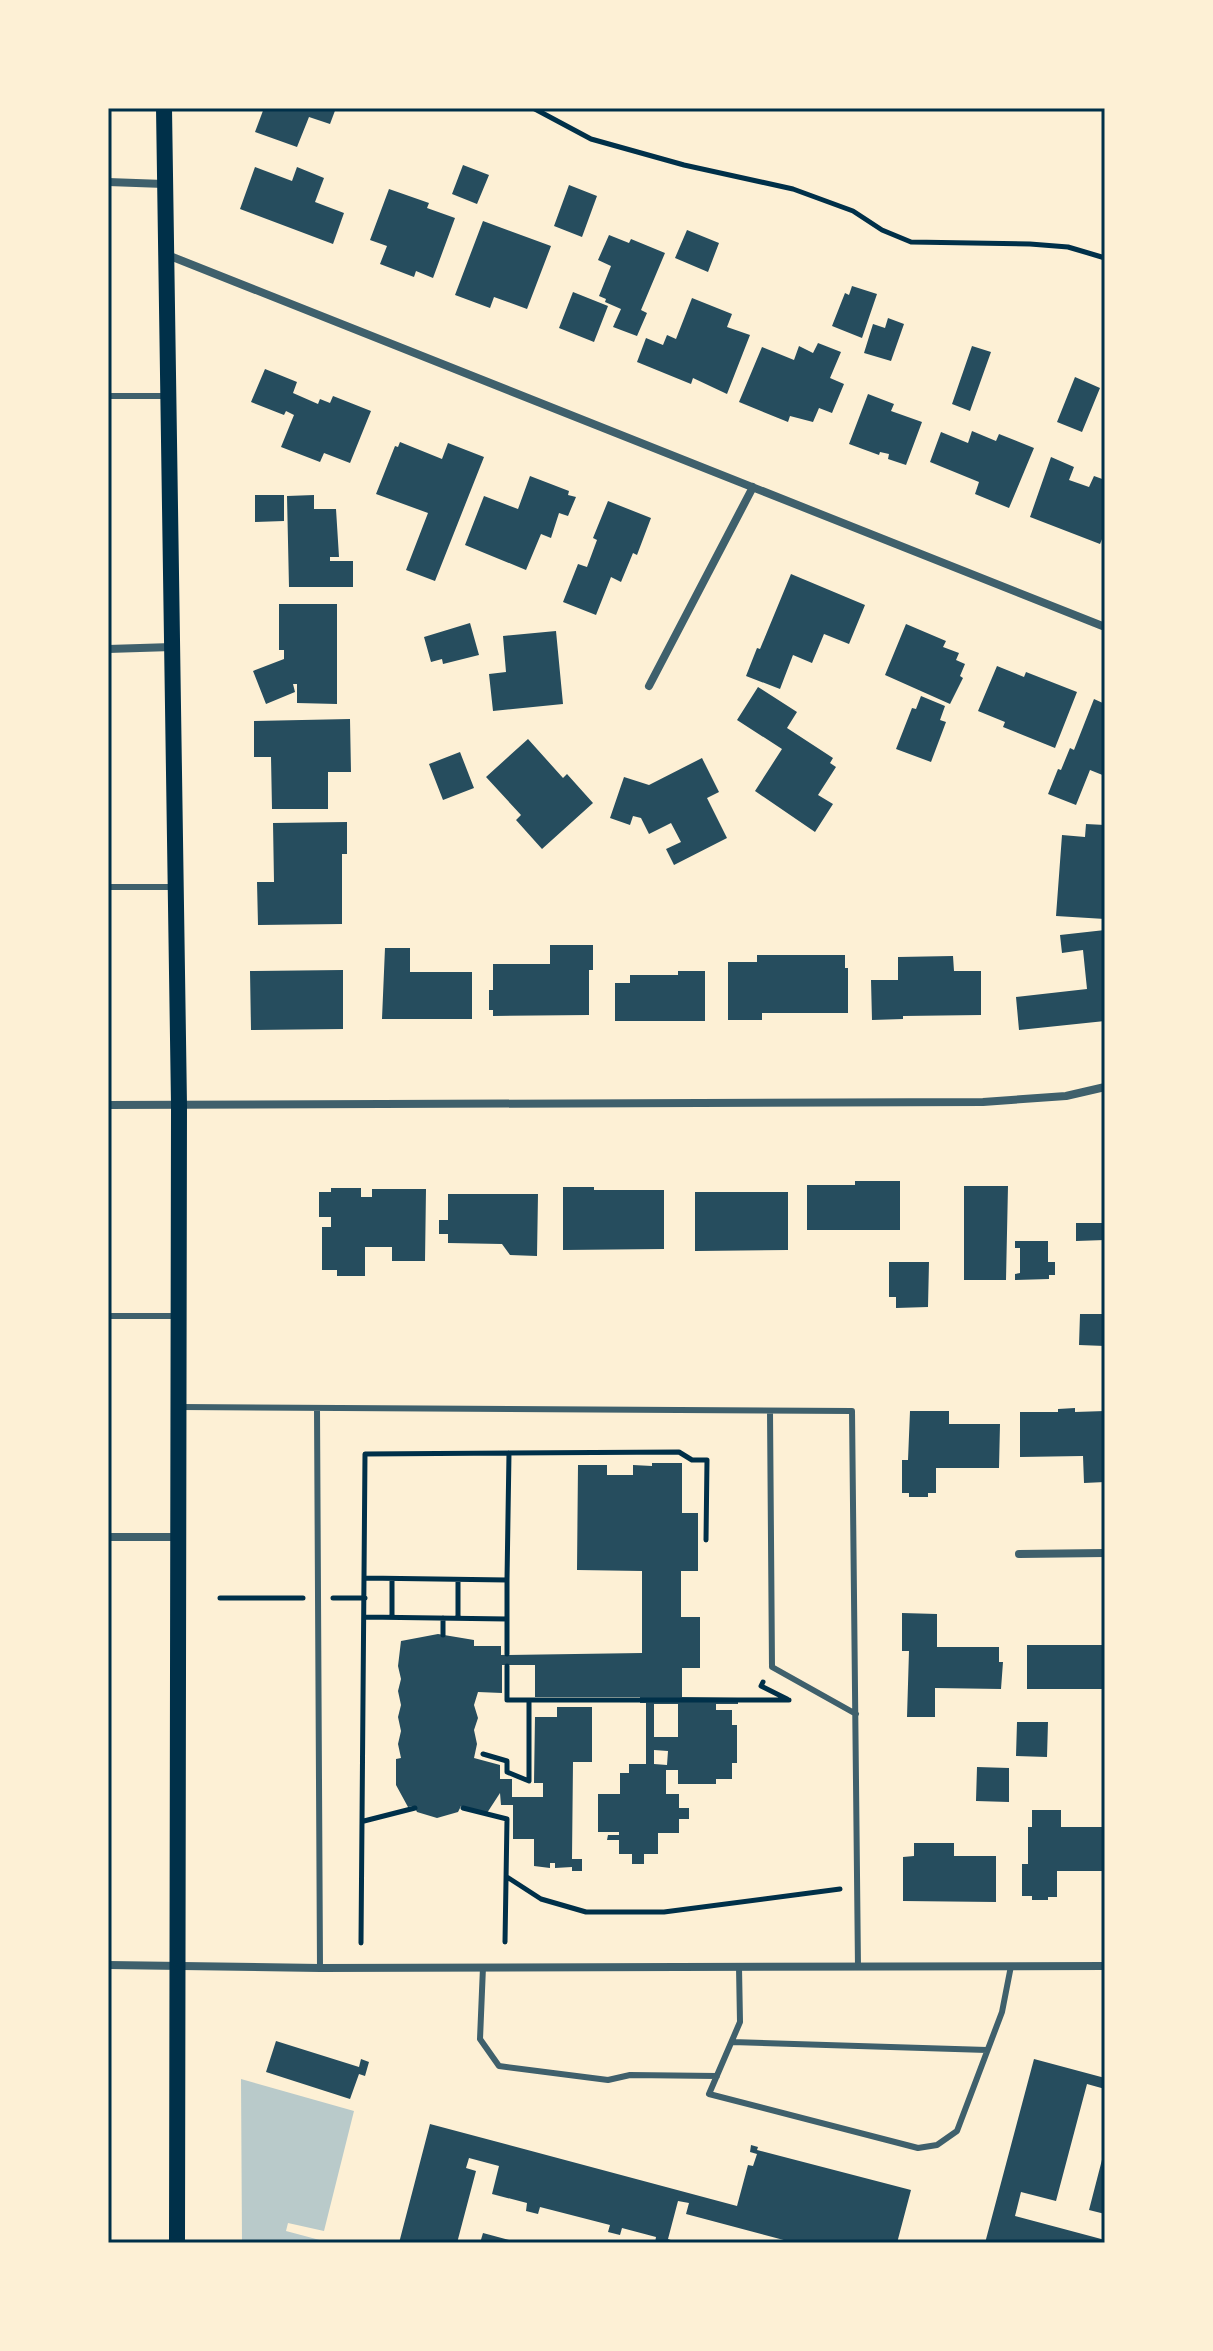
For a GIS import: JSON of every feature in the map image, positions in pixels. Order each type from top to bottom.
[{"type":"main road","points":[[164,108],[179,1105],[177,2243]]},
{"type":"street","points":[[108,182],[164,184]]},
{"type":"street","points":[[164,253],[1105,627]]},
{"type":"street","points":[[649,686],[753,487]]},
{"type":"street","points":[[108,649],[172,647]]},
{"type":"street","points":[[108,1105],[983,1102],[1066,1096],[1105,1087]]},
{"type":"street","points":[[108,1537],[177,1537]]},
{"type":"street","points":[[1019,1554],[1105,1553]]},
{"type":"street","points":[[108,1965],[320,1968],[1105,1966]]},
{"type":"lane","points":[[108,396],[167,396]]},
{"type":"lane","points":[[108,887],[175,887]]},
{"type":"lane","points":[[108,1316],[178,1316]]},
{"type":"lane","points":[[178,1407],[852,1411],[858,1967]]},
{"type":"lane","points":[[317,1408],[320,1968]]},
{"type":"lane","points":[[770,1411],[772,1667],[856,1714]]},
{"type":"lane","points":[[739,1967],[740,2022],[709,2094],[918,2148],[937,2145],[957,2131],[1002,2012],[1011,1966]]},
{"type":"lane","points":[[483,1967],[480,2039],[499,2066],[608,2080],[630,2075],[717,2076]]},
{"type":"lane","points":[[732,2042],[987,2050]]},
{"type":"path","points":[[533,108],[591,139],[793,189],[853,211],[882,230],[911,242],[1068,247],[1105,258]]},
{"type":"path","points":[[361,1943],[365,1454],[679,1452],[692,1460],[707,1460],[706,1540]]},
{"type":"path","points":[[507,1654],[509,1453]]},
{"type":"path","points":[[365,1578],[507,1580]]},
{"type":"path","points":[[392,1579],[392,1617]]},
{"type":"path","points":[[458,1580],[458,1618]]},
{"type":"path","points":[[220,1598],[365,1598]]},
{"type":"path","points":[[365,1617],[507,1619]]},
{"type":"path","points":[[443,1618],[443,1635]]},
{"type":"path","points":[[507,1666],[507,1700],[789,1700]]},
{"type":"path","points":[[483,1754],[507,1761],[507,1772],[529,1781],[529,1700]]},
{"type":"path","points":[[364,1821],[415,1808]]},
{"type":"path","points":[[463,1808],[507,1819],[505,1942]]},
{"type":"path","points":[[507,1877],[541,1899],[586,1912],[664,1912],[857,1887]]},
{"type":"shaded area","points":[[241,2079],[354,2111],[324,2231],[288,2223],[286,2231],[331,2243],[242,2243]]},
{"type":"building","points":[[264,108],[336,108],[330,124],[309,117],[297,147],[255,132]]},
{"type":"building","points":[[463,165],[489,175],[477,204],[452,194]]},
{"type":"building","points":[[255,167],[292,181],[297,167],[324,178],[315,202],[344,213],[333,244],[240,209]]},
{"type":"building","points":[[569,185],[597,196],[582,237],[554,226]]},
{"type":"building","points":[[389,189],[429,203],[427,208],[455,218],[433,278],[416,271],[414,277],[380,264],[387,246],[370,240]]},
{"type":"building","points":[[483,221],[551,246],[527,309],[494,297],[490,308],[455,295]]},
{"type":"building","points":[[687,230],[719,243],[708,272],[675,258]]},
{"type":"building","points":[[609,235],[629,243],[631,239],[665,253],[641,310],[647,313],[637,336],[613,327],[621,309],[599,296],[611,266],[598,260]]},
{"type":"building","points":[[852,286],[877,294],[862,338],[832,326],[845,293],[849,295]]},
{"type":"building","points":[[573,292],[608,306],[594,342],[559,328]]},
{"type":"building","points":[[692,298],[732,314],[727,327],[750,335],[727,394],[693,378],[691,384],[637,362],[646,338],[663,345],[667,335],[676,339]]},
{"type":"building","points":[[888,318],[904,324],[891,361],[864,353],[873,324],[885,328]]},
{"type":"building","points":[[818,343],[841,352],[830,378],[844,384],[832,413],[819,408],[813,422],[790,416],[788,422],[739,402],[762,347],[794,360],[799,346],[813,353]]},
{"type":"building","points":[[972,346],[991,352],[970,411],[952,404]]},
{"type":"building","points":[[265,369],[297,382],[293,393],[318,404],[320,399],[330,403],[333,396],[371,411],[350,463],[324,453],[320,462],[281,447],[294,415],[286,411],[284,415],[251,402]]},
{"type":"building","points":[[1075,377],[1100,388],[1082,432],[1057,422]]},
{"type":"building","points":[[868,394],[894,404],[891,411],[922,422],[906,465],[888,459],[889,454],[880,452],[879,455],[849,444]]},
{"type":"building","points":[[972,431],[996,441],[999,434],[1034,448],[1009,508],[975,494],[979,482],[930,462],[941,432],[968,443]]},
{"type":"building","points":[[400,442],[442,459],[448,443],[484,457],[435,581],[406,570],[428,513],[376,494],[395,446],[398,447]]},
{"type":"building","points":[[1051,457],[1074,467],[1069,480],[1089,487],[1094,476],[1105,480],[1105,532],[1100,544],[1030,517]]},
{"type":"building","points":[[530,476],[569,491],[568,495],[576,497],[568,516],[559,513],[551,538],[541,534],[526,570],[465,545],[484,496],[518,509]]},
{"type":"building","points":[[255,495],[284,495],[284,521],[255,522]]},
{"type":"building","points":[[314,495],[314,509],[336,509],[339,557],[330,557],[330,561],[353,561],[353,587],[289,587],[287,496]]},
{"type":"building","points":[[608,501],[651,518],[637,555],[633,553],[621,582],[611,577],[596,615],[563,602],[578,564],[587,567],[597,540],[593,538]]},
{"type":"building","points":[[791,574],[865,605],[849,644],[824,634],[812,663],[793,655],[780,689],[746,676]]},
{"type":"building","points":[[279,604],[337,604],[337,704],[297,703],[297,684],[293,684],[295,692],[266,704],[253,671],[284,659],[284,650],[279,650]]},
{"type":"building","points":[[470,623],[479,655],[443,664],[442,659],[431,662],[424,637]]},
{"type":"building","points":[[906,624],[946,641],[943,647],[959,653],[956,660],[965,664],[960,676],[963,678],[950,704],[885,675]]},
{"type":"building","points":[[556,631],[563,704],[493,711],[489,674],[506,672],[503,636]]},
{"type":"building","points":[[997,666],[1024,677],[1026,672],[1077,692],[1055,748],[1003,727],[1005,722],[978,711]]},
{"type":"building","points":[[758,687],[797,712],[787,728],[833,758],[830,763],[836,767],[818,795],[833,804],[815,832],[755,791],[782,749],[737,720]]},
{"type":"building","points":[[921,696],[945,706],[940,720],[946,722],[931,762],[896,749],[912,708],[916,709]]},
{"type":"building","points":[[1094,699],[1105,704],[1105,776],[1090,770],[1076,805],[1048,794],[1070,748],[1074,750]]},
{"type":"building","points":[[350,719],[351,772],[328,772],[328,809],[272,809],[271,757],[254,757],[254,721]]},
{"type":"building","points":[[528,739],[563,778],[567,774],[593,803],[542,849],[516,820],[521,815],[486,777]]},
{"type":"building","points":[[460,752],[474,788],[443,800],[429,764]]},
{"type":"building","points":[[702,758],[719,792],[707,798],[727,838],[674,865],[666,849],[681,842],[671,823],[649,834],[641,818],[633,816],[630,825],[610,818],[624,777],[649,785]]},
{"type":"building","points":[[347,822],[347,854],[342,854],[342,924],[258,925],[257,882],[274,882],[273,823]]},
{"type":"building","points":[[1086,824],[1105,825],[1105,919],[1056,916],[1062,835],[1085,837]]},
{"type":"building","points":[[1105,930],[1105,1021],[1019,1030],[1016,997],[1087,989],[1083,950],[1062,953],[1060,935]]},
{"type":"building","points":[[550,945],[593,945],[593,970],[589,970],[589,1015],[493,1016],[493,1010],[489,1010],[489,990],[493,990],[493,964],[550,964]]},
{"type":"building","points":[[385,948],[410,948],[410,972],[472,972],[472,1019],[382,1019]]},
{"type":"building","points":[[757,955],[845,955],[848,1013],[762,1013],[762,1020],[728,1020],[728,962],[757,962]]},
{"type":"building","points":[[953,956],[954,971],[981,971],[981,1015],[903,1016],[903,1019],[872,1020],[871,980],[898,980],[898,957]]},
{"type":"building","points":[[343,970],[343,1029],[251,1030],[250,971]]},
{"type":"building","points":[[678,971],[705,971],[705,1021],[615,1021],[615,983],[630,983],[630,975],[678,975]]},
{"type":"building","points":[[855,1181],[900,1181],[900,1230],[807,1230],[807,1185],[855,1185]]},
{"type":"building","points":[[964,1186],[1008,1186],[1006,1280],[964,1280]]},
{"type":"building","points":[[563,1187],[664,1190],[664,1249],[563,1250]]},
{"type":"building","points":[[331,1188],[361,1188],[361,1197],[372,1197],[372,1189],[426,1189],[425,1261],[392,1261],[392,1247],[365,1247],[365,1276],[337,1276],[337,1270],[322,1270],[322,1227],[331,1227],[331,1217],[319,1217],[319,1192],[331,1192]]},
{"type":"building","points":[[695,1192],[788,1192],[788,1250],[695,1251]]},
{"type":"building","points":[[448,1194],[538,1194],[537,1256],[510,1255],[502,1244],[448,1243],[448,1234],[439,1234],[439,1220],[448,1220]]},
{"type":"building","points":[[1076,1223],[1105,1223],[1105,1240],[1076,1241]]},
{"type":"building","points":[[1015,1241],[1048,1241],[1048,1262],[1055,1262],[1055,1275],[1049,1275],[1049,1279],[1015,1280],[1015,1274],[1020,1273],[1020,1248],[1015,1248]]},
{"type":"building","points":[[889,1262],[929,1262],[928,1307],[896,1308],[896,1297],[889,1297]]},
{"type":"building","points":[[1080,1314],[1105,1314],[1105,1346],[1079,1345]]},
{"type":"building","points":[[1075,1408],[1075,1412],[1105,1411],[1105,1482],[1084,1483],[1083,1456],[1020,1457],[1020,1412],[1058,1412],[1058,1409]]},
{"type":"building","points":[[910,1411],[949,1411],[949,1424],[1000,1424],[999,1468],[936,1468],[936,1493],[928,1493],[928,1497],[909,1497],[909,1493],[902,1493],[902,1460],[908,1460]]},
{"type":"building","points":[[652,1463],[682,1463],[682,1513],[698,1513],[698,1571],[681,1571],[681,1617],[700,1617],[700,1668],[682,1668],[682,1697],[738,1698],[738,1704],[716,1704],[716,1710],[732,1710],[732,1725],[737,1725],[737,1763],[732,1763],[732,1779],[716,1779],[716,1784],[678,1784],[678,1770],[666,1770],[666,1794],[679,1794],[679,1808],[689,1808],[689,1819],[679,1819],[679,1833],[658,1833],[658,1854],[644,1854],[644,1864],[632,1864],[632,1854],[619,1854],[619,1840],[607,1840],[608,1835],[619,1835],[619,1832],[598,1832],[598,1794],[620,1794],[620,1773],[629,1773],[629,1764],[646,1764],[646,1703],[640,1703],[640,1697],[535,1697],[535,1665],[502,1665],[502,1693],[478,1692],[474,1705],[478,1718],[474,1730],[477,1744],[474,1758],[500,1765],[500,1779],[512,1779],[512,1797],[543,1797],[543,1783],[534,1783],[535,1717],[557,1717],[557,1707],[592,1707],[592,1762],[573,1762],[572,1859],[582,1859],[582,1871],[572,1871],[572,1867],[555,1868],[555,1863],[550,1863],[550,1868],[534,1866],[534,1839],[513,1839],[513,1805],[501,1805],[500,1793],[487,1813],[461,1806],[458,1812],[437,1818],[417,1812],[414,1806],[408,1807],[396,1785],[396,1759],[401,1758],[398,1691],[401,1679],[398,1666],[401,1641],[438,1634],[474,1640],[474,1646],[501,1646],[501,1655],[642,1653],[642,1571],[577,1570],[578,1465],[607,1465],[607,1475],[633,1475],[633,1465],[652,1466]],"holes":[[[654,1704],[678,1704],[678,1737],[654,1737]],[[654,1750],[668,1751],[667,1765],[654,1764]]]},
{"type":"building","points":[[902,1613],[937,1614],[937,1647],[999,1647],[999,1662],[1003,1662],[1001,1689],[935,1688],[935,1717],[907,1717],[909,1651],[902,1651]]},
{"type":"building","points":[[1027,1645],[1105,1645],[1105,1689],[1027,1689]]},
{"type":"building","points":[[1017,1722],[1048,1722],[1047,1757],[1016,1756]]},
{"type":"building","points":[[977,1767],[1009,1768],[1009,1802],[976,1801]]},
{"type":"building","points":[[1032,1810],[1061,1810],[1061,1827],[1105,1827],[1105,1871],[1057,1871],[1057,1897],[1032,1900],[1032,1896],[1022,1896],[1022,1864],[1028,1864],[1028,1827],[1032,1827]]},
{"type":"building","points":[[914,1843],[954,1843],[954,1856],[996,1856],[996,1902],[903,1901],[903,1857],[914,1856]]},
{"type":"building","points":[[276,2041],[359,2067],[361,2059],[369,2062],[365,2076],[359,2074],[350,2099],[266,2072]]},
{"type":"building","points":[[1034,2059],[1105,2078],[1105,2089],[1087,2084],[1056,2201],[1021,2192],[1015,2216],[1105,2240],[1105,2243],[985,2243]]},
{"type":"building","points":[[430,2124],[737,2206],[748,2165],[753,2166],[757,2154],[750,2152],[751,2145],[758,2147],[757,2150],[911,2190],[897,2243],[795,2243],[686,2214],[689,2203],[678,2201],[668,2239],[679,2243],[655,2243],[656,2237],[622,2228],[620,2235],[608,2232],[610,2225],[540,2207],[538,2214],[526,2211],[527,2203],[492,2194],[499,2166],[469,2158],[466,2168],[476,2171],[457,2243],[399,2243]]},
{"type":"building","points":[[1105,2152],[1105,2214],[1089,2210]]},
{"type":"building","points":[[483,2233],[516,2242],[516,2243],[480,2243]]}]
